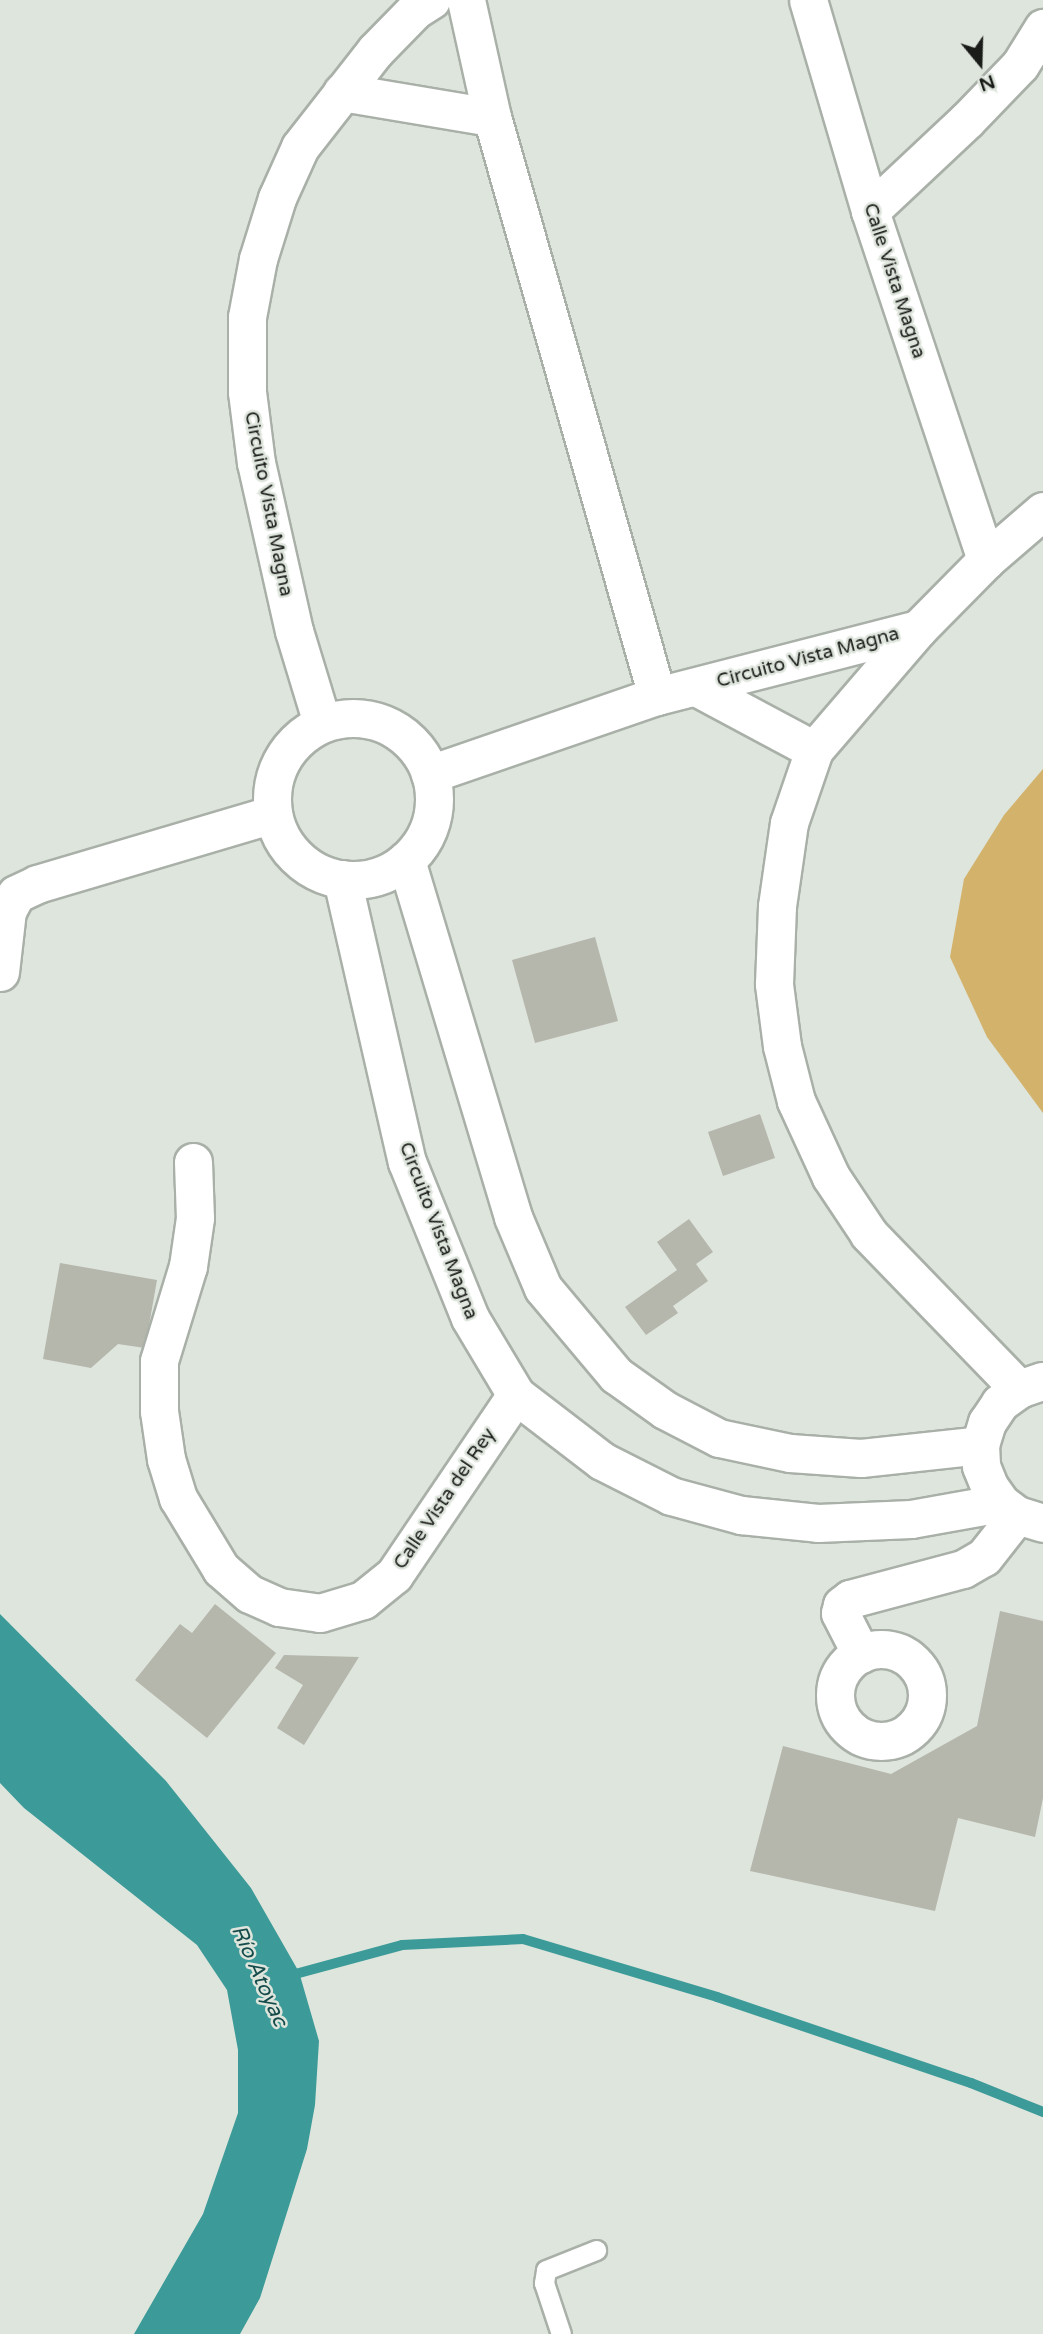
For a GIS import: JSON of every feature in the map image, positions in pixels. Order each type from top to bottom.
[{"type":"street","name":"Circuito Vista Magna","points":[[322,723],[294,631],[256,463],[247,392],[247,317],[258,259],[277,198],[300,147],[375,51],[415,10],[431,0]]},
{"type":"street","points":[[466,0],[492,117],[657,696]]},
{"type":"street","name":"Calle Vista Magna","points":[[808,0],[870,211],[986,560]]},
{"type":"street","points":[[870,211],[967,120],[1020,65],[1043,28]]},
{"type":"street","points":[[342,92],[492,117]]},
{"type":"street","name":"Circuito Vista Magna","points":[[1031,1385],[869,1234],[831,1177],[796,1101],[782,1046],[774,984],[777,906],[789,823],[814,750],[918,629],[986,560],[1043,511]]},
{"type":"street","name":"Circuito Vista Magna","points":[[430,774],[657,696],[918,629]]},
{"type":"street","points":[[695,687],[814,750]]},
{"type":"street","points":[[348,718],[375,720],[399,732],[418,750],[430,774],[434,797],[431,820],[421,842],[406,860],[387,872],[365,879],[342,879],[318,872],[297,858],[281,838],[273,814],[272,786],[281,760],[298,738],[322,723],[348,718]]},
{"type":"street","points":[[0,972],[7,911],[16,894],[37,884],[273,814]]},
{"type":"street","points":[[406,860],[513,1217],[543,1288],[616,1375],[665,1410],[719,1438],[790,1453],[861,1458],[980,1445]]},
{"type":"street","name":"Circuito Vista Magna","points":[[342,879],[407,1162],[470,1318],[516,1395],[602,1461],[671,1496],[741,1515],[818,1523],[1020,1514]]},
{"type":"street","name":"Calle Vista del Rey","points":[[193,1162],[195,1218],[188,1266],[159,1361],[159,1411],[166,1459],[177,1498],[221,1569],[250,1594],[279,1607],[320,1613],[363,1600],[394,1575],[516,1395]]},
{"type":"street","points":[[861,1654],[840,1613],[842,1605],[850,1599],[963,1569],[984,1557],[1020,1514],[989,1486],[981,1466],[980,1445],[986,1422],[1000,1403],[1031,1385]]},
{"type":"lane","points":[[561,2334],[544,2283],[546,2270],[596,2250]]},
{"type":"shaded area","points":[[1043,769],[1043,1113],[987,1037],[950,957],[964,879],[1004,815]]},
{"type":"water","name":"Río Atoyac","points":[[0,1614],[166,1781],[251,1888],[299,1972],[319,2041],[315,2105],[307,2149],[260,2298],[240,2334],[134,2334],[203,2214],[238,2113],[238,2050],[227,1990],[197,1945],[24,1808],[0,1783]]},
{"type":"building","points":[[595,937],[618,1021],[535,1043],[512,960]]},
{"type":"building","points":[[760,1114],[775,1158],[723,1176],[708,1132]]},
{"type":"building","points":[[689,1219],[713,1252],[696,1264],[708,1281],[673,1306],[678,1313],[646,1335],[625,1307],[677,1270],[657,1242]]},
{"type":"building","points":[[60,1263],[157,1280],[145,1348],[118,1344],[91,1368],[43,1359]]},
{"type":"building","points":[[215,1604],[276,1653],[207,1738],[135,1680],[180,1624],[192,1633]]},
{"type":"building","points":[[1000,1611],[1043,1621],[1043,1798],[1035,1837],[958,1818],[935,1911],[750,1871],[783,1746],[891,1774],[977,1726]]},
{"type":"building","points":[[284,1655],[359,1657],[304,1745],[277,1728],[303,1685],[275,1668]]},
{"type":"waterway","points":[[288,1976],[402,1945],[523,1939],[717,1997],[971,2083],[1043,2112]]}]
